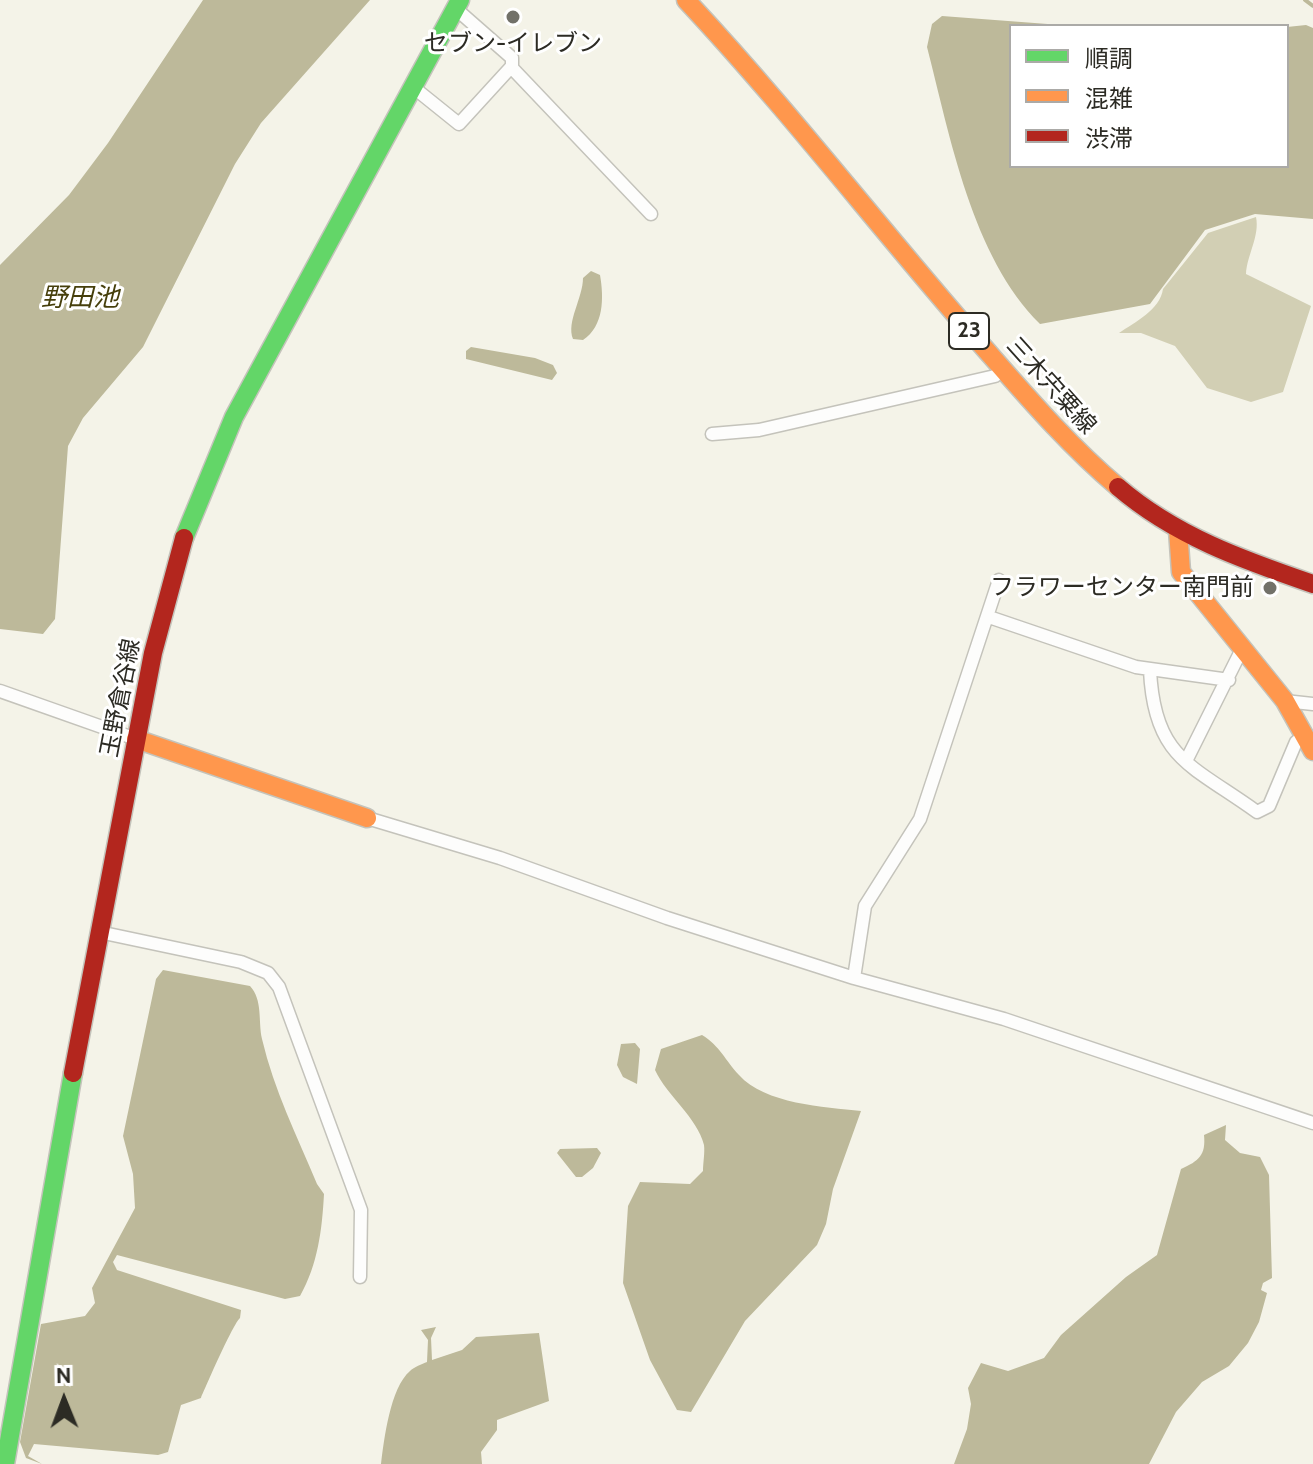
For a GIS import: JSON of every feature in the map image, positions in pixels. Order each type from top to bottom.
[{"type":"main road","name":"三木宍粟線","points":[[686,0],[754,74],[1002,368],[1082,456],[1127,496],[1178,530],[1248,563],[1313,584]]},
{"type":"main road","name":"玉野倉谷線","points":[[5,1464],[99,932],[136,739],[170,585],[201,494],[234,417],[458,4]]},
{"type":"main road","points":[[1178,530],[1181,572],[1285,701],[1308,744]]},
{"type":"main road","points":[[136,739],[367,818]]},
{"type":"street","points":[[413,87],[459,124],[512,66],[512,58],[458,4]]},
{"type":"street","points":[[512,66],[651,214]]},
{"type":"street","points":[[712,434],[759,430],[869,406],[995,376],[1002,368]]},
{"type":"street","points":[[854,978],[865,906],[920,819],[999,580]]},
{"type":"street","points":[[989,617],[1150,670],[1229,680]]},
{"type":"street","points":[[1186,761],[1243,647]]},
{"type":"street","points":[[1150,670],[1155,712],[1165,741],[1186,761],[1257,812],[1269,806],[1296,742],[1308,744]]},
{"type":"street","points":[[0,691],[136,739]]},
{"type":"street","points":[[1285,701],[1313,704]]},
{"type":"street","points":[[367,818],[500,858],[667,918],[854,978],[1004,1019],[1313,1123]]},
{"type":"street","points":[[99,932],[241,962],[268,973],[279,987],[361,1210],[360,1277]]},
{"type":"shaded area","points":[[1256,217],[1256,231],[1246,274],[1311,306],[1283,392],[1251,402],[1207,388],[1175,346],[1141,333],[1119,333],[1152,309],[1163,289],[1208,233]]},
{"type":"water","name":"野田池","points":[[203,0],[370,0],[261,123],[235,164],[143,347],[83,418],[68,446],[55,619],[43,634],[0,629],[0,265],[69,195],[108,143]]},
{"type":"water","points":[[942,16],[1048,24],[1009,24],[1009,168],[1289,168],[1289,27],[1306,25],[1313,28],[1313,219],[1255,214],[1205,230],[1150,304],[1040,324],[1017,297],[997,265],[967,194],[927,47],[932,24]]},
{"type":"water","points":[[591,271],[600,275],[602,302],[599,319],[583,340],[573,339],[573,318],[583,278]]},
{"type":"water","points":[[471,347],[535,358],[553,365],[557,373],[552,380],[466,359],[466,351]]},
{"type":"water","points":[[163,970],[250,986],[254,992],[262,1039],[273,1076],[286,1113],[324,1194],[315,1259],[300,1296],[285,1299],[117,1255],[113,1262],[117,1270],[241,1310],[240,1318],[201,1398],[181,1405],[168,1452],[158,1455],[34,1444],[28,1456],[42,1464],[26,1458],[20,1442],[41,1324],[85,1316],[95,1303],[92,1288],[135,1208],[133,1174],[123,1136],[156,979]]},
{"type":"water","points":[[702,1035],[739,1075],[764,1092],[796,1102],[861,1111],[817,1245],[745,1321],[691,1412],[677,1410],[650,1360],[623,1283],[628,1206],[640,1182],[690,1184],[703,1171],[704,1145],[700,1135],[655,1070],[661,1049]]},
{"type":"water","points":[[635,1043],[640,1049],[637,1084],[623,1077],[617,1065],[621,1044]]},
{"type":"water","points":[[1226,1125],[1225,1140],[1240,1153],[1260,1157],[1269,1175],[1272,1278],[1263,1283],[1261,1290],[1267,1293],[1259,1322],[1248,1343],[1229,1366],[1202,1382],[1176,1412],[1149,1464],[954,1464],[967,1429],[971,1404],[968,1388],[981,1363],[1008,1371],[1044,1358],[1061,1335],[1126,1277],[1157,1255],[1181,1169],[1200,1156],[1204,1148],[1204,1135]]},
{"type":"water","points":[[597,1148],[601,1153],[593,1168],[582,1177],[576,1177],[557,1153],[560,1149]]},
{"type":"water","points":[[436,1327],[431,1338],[432,1360],[462,1350],[476,1337],[539,1333],[549,1401],[497,1420],[497,1430],[481,1452],[482,1464],[381,1464],[397,1389],[410,1371],[427,1362],[428,1340],[421,1330]]},
{"type":"waterway","points":[[1305,0],[1313,6]]},
{"type":"traffic: fast","points":[[184,538],[234,417],[460,0]]},
{"type":"traffic: fast","points":[[5,1464],[73,1073]]},
{"type":"traffic: slow","points":[[686,0],[1012,380],[1063,435],[1118,487]]},
{"type":"traffic: slow","points":[[1178,530],[1181,572],[1285,701],[1313,751]]},
{"type":"traffic: slow","points":[[136,739],[367,818]]},
{"type":"traffic: jam","points":[[1118,487],[1186,533],[1236,556],[1313,584]]},
{"type":"traffic: jam","points":[[73,1073],[153,653],[184,538]]},
{"type":"place","name":"セブン-イレブン","points":[[513,17]]},
{"type":"place","name":"フラワーセンター南門前","points":[[1270,588]]}]
